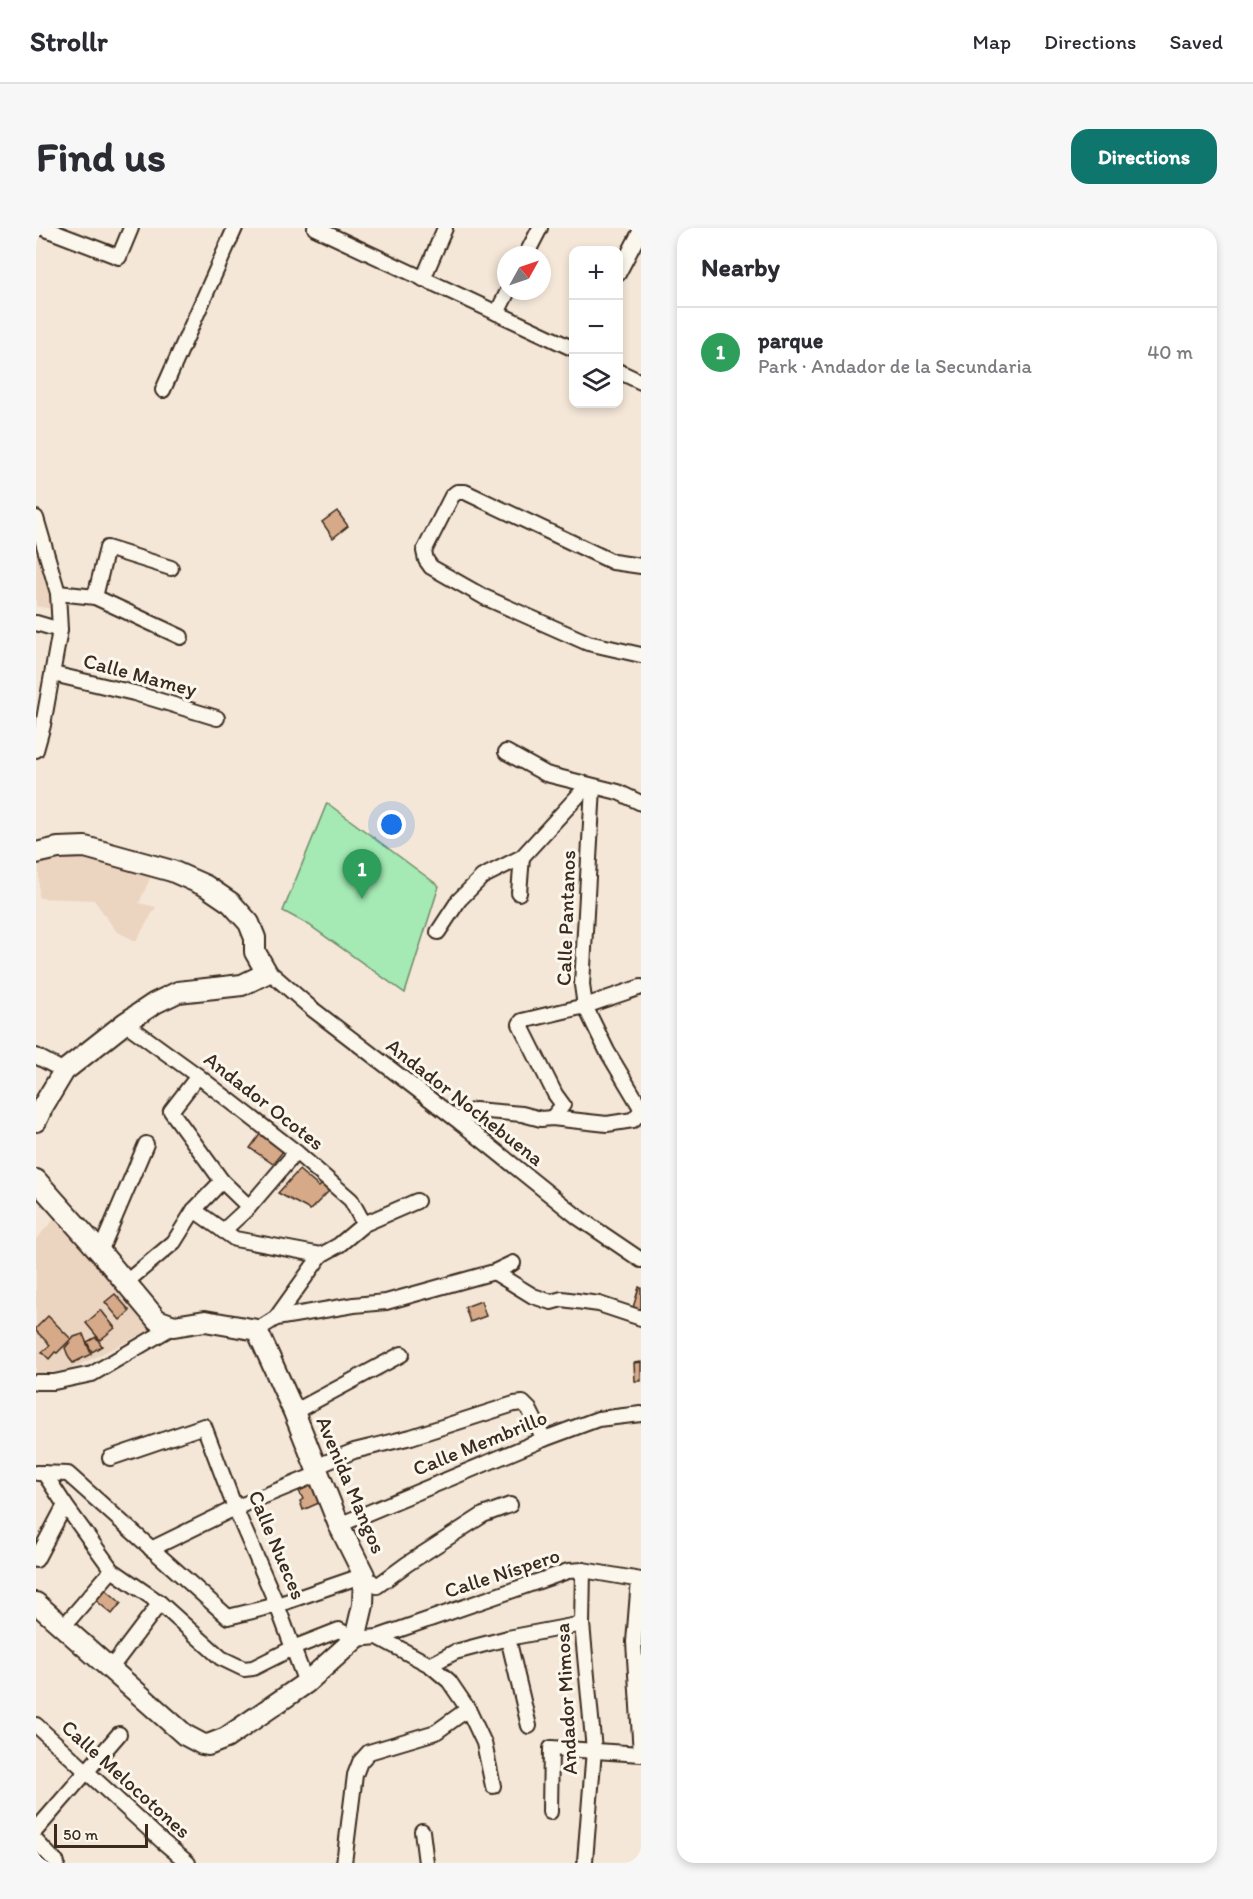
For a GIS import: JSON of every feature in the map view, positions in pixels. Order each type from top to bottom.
[{"type":"main road","points":[[36,853],[58,848],[85,847],[172,871],[206,886],[231,903],[249,923],[255,938],[255,952],[267,973],[242,986],[178,992],[155,1003],[125,1023],[64,1071],[36,1121]]},
{"type":"main road","points":[[36,1180],[157,1320],[174,1326],[205,1321],[257,1330]]},
{"type":"main road","name":"Avenida Mangos","points":[[257,1330],[294,1412],[339,1525],[364,1575],[363,1605],[355,1639]]},
{"type":"main road","points":[[36,1603],[185,1735],[208,1745],[226,1738],[306,1683],[355,1639]]},
{"type":"street","points":[[43,228],[119,257],[131,228]]},
{"type":"street","points":[[163,390],[235,228]]},
{"type":"street","points":[[315,228],[331,231],[423,279],[569,347]]},
{"type":"street","points":[[423,279],[445,228]]},
{"type":"street","points":[[531,246],[540,228]]},
{"type":"street","points":[[623,264],[641,230]]},
{"type":"street","points":[[497,313],[504,300]]},
{"type":"street","points":[[623,373],[641,382]]},
{"type":"street","points":[[641,566],[613,562],[465,492],[457,492],[452,496],[424,551],[431,567],[484,597],[588,644],[641,655]]},
{"type":"street","points":[[36,518],[58,593],[60,630],[36,750]]},
{"type":"street","points":[[95,597],[107,548],[171,568]]},
{"type":"street","points":[[58,593],[95,597],[181,637]]},
{"type":"street","points":[[36,623],[60,630]]},
{"type":"street","name":"Calle Mamey","points":[[53,674],[134,693],[217,718]]},
{"type":"street","points":[[506,752],[546,774],[618,792],[641,803]]},
{"type":"street","points":[[438,932],[459,900],[482,877],[522,857],[591,786]]},
{"type":"street","name":"Calle Pantanos","points":[[591,786],[582,985],[585,1006],[607,1051],[641,1110]]},
{"type":"street","points":[[519,894],[522,857]]},
{"type":"street","name":"Andador Nochebuena","points":[[267,973],[273,975],[311,1008],[461,1123],[579,1218],[641,1260]]},
{"type":"street","points":[[552,1119],[563,1105],[555,1094],[520,1024],[522,1021],[585,1006],[641,987]]},
{"type":"street","name":"Andador Ocotes","points":[[125,1023],[296,1152],[351,1200],[364,1224]]},
{"type":"street","points":[[36,1056],[64,1071]]},
{"type":"street","points":[[198,1076],[171,1111],[222,1181],[249,1207]]},
{"type":"street","points":[[461,1123],[465,1114],[475,1110],[522,1114],[541,1119],[607,1124],[633,1120],[641,1110]]},
{"type":"street","points":[[100,1252],[146,1144]]},
{"type":"street","points":[[223,1231],[249,1207],[296,1152]]},
{"type":"street","points":[[125,1283],[174,1242],[194,1210],[222,1181]]},
{"type":"street","points":[[257,1330],[276,1318],[321,1255],[339,1245],[364,1224],[417,1201]]},
{"type":"street","points":[[194,1210],[236,1239],[321,1255]]},
{"type":"street","points":[[276,1318],[386,1302],[495,1272],[513,1263]]},
{"type":"street","points":[[495,1272],[533,1296],[551,1302],[562,1299],[599,1305],[641,1318]]},
{"type":"street","points":[[36,1382],[54,1382],[92,1374],[174,1326]]},
{"type":"street","points":[[294,1412],[402,1354]]},
{"type":"street","points":[[151,1549],[354,1451],[411,1437],[514,1404],[523,1403],[529,1409],[544,1439]]},
{"type":"street","name":"Calle Membrillo","points":[[339,1525],[544,1439],[598,1419],[641,1414]]},
{"type":"street","name":"Calle Nueces","points":[[110,1458],[204,1426],[235,1508],[277,1605],[306,1683]]},
{"type":"street","points":[[40,1473],[68,1474],[228,1617],[277,1605],[364,1575],[377,1586],[483,1515],[510,1505]]},
{"type":"street","points":[[40,1473],[112,1570],[160,1603],[221,1658],[244,1669],[253,1668],[292,1648]]},
{"type":"street","points":[[36,1560],[65,1505]]},
{"type":"street","points":[[63,1627],[112,1570]]},
{"type":"street","name":"Calle Níspero","points":[[292,1648],[339,1630],[355,1639],[378,1637],[568,1571],[583,1570],[640,1580]]},
{"type":"street","name":"Andador Mimosa","points":[[583,1570],[582,1624],[594,1750],[585,1861]]},
{"type":"street","points":[[550,1812],[551,1748],[641,1754],[637,1644],[640,1580]]},
{"type":"street","points":[[110,1669],[160,1603]]},
{"type":"street","points":[[430,1665],[455,1652],[508,1638],[582,1624]]},
{"type":"street","points":[[378,1637],[430,1665],[449,1681],[468,1709],[484,1743],[493,1786]]},
{"type":"street","points":[[508,1638],[529,1726]]},
{"type":"street","points":[[344,1863],[355,1775],[360,1762],[369,1752],[436,1732],[468,1709]]},
{"type":"street","name":"Calle Melocotones","points":[[36,1725],[188,1863]]},
{"type":"street","points":[[36,1830],[119,1734]]},
{"type":"street","points":[[422,1831],[426,1863]]},
{"type":"street","points":[[36,1841],[57,1863]]},
{"type":"shaded area","points":[[36,549],[58,610],[36,606]]},
{"type":"shaded area","points":[[81,856],[151,876],[139,903],[156,907],[136,941],[116,931],[94,900],[39,898],[39,864]]},
{"type":"shaded area","points":[[57,1216],[150,1330],[69,1370],[36,1374],[36,1239]]},
{"type":"green space","points":[[327,803],[439,886],[405,993],[309,925],[283,911]]},
{"type":"building","points":[[337,511],[348,526],[333,538],[322,522]]},
{"type":"building","points":[[261,1133],[284,1150],[273,1164],[250,1148]]},
{"type":"building","points":[[299,1170],[319,1187],[322,1184],[329,1191],[310,1210],[278,1193]]},
{"type":"building","points":[[639,1287],[641,1288],[641,1310],[633,1308]]},
{"type":"building","points":[[115,1294],[130,1311],[120,1320],[105,1302]]},
{"type":"building","points":[[481,1301],[486,1316],[470,1322],[465,1307]]},
{"type":"building","points":[[101,1310],[115,1328],[100,1340],[86,1323]]},
{"type":"building","points":[[48,1316],[71,1339],[49,1359],[42,1352],[50,1345],[36,1331],[36,1328]]},
{"type":"building","points":[[83,1334],[91,1354],[73,1363],[65,1348],[74,1337]]},
{"type":"building","points":[[96,1337],[102,1346],[92,1352],[87,1342]]},
{"type":"building","points":[[641,1362],[641,1381],[635,1381],[634,1363]]},
{"type":"building","points":[[314,1484],[321,1502],[303,1510],[300,1501],[303,1499],[299,1491]]},
{"type":"building","points":[[103,1587],[121,1603],[112,1614],[93,1598]]},
{"type":"place","name":"parque","points":[[362,899]]}]
